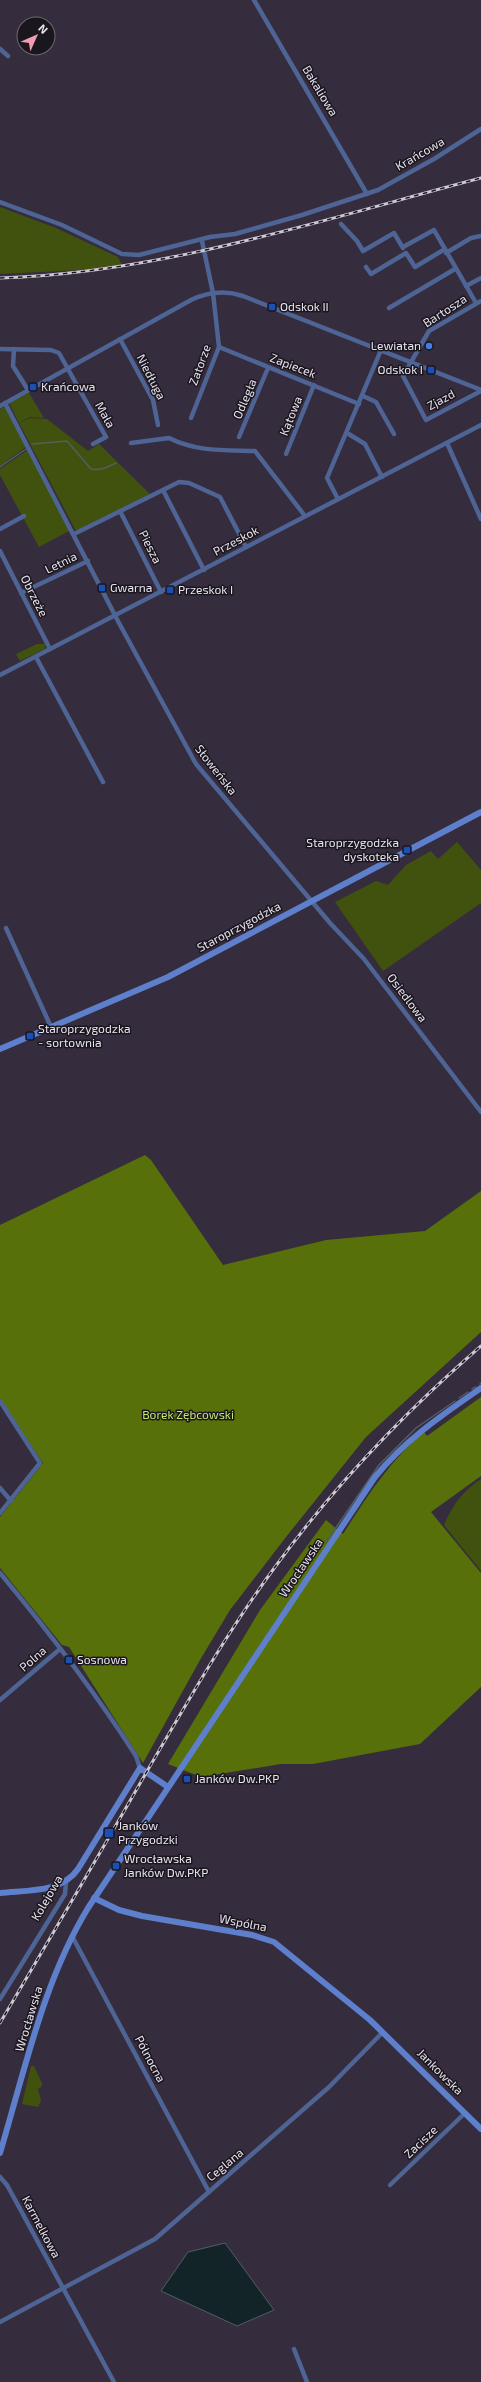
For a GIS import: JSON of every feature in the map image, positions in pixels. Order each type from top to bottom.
[{"type":"street","name":"Bakaliowa","points":[[254,0],[368,194]]},
{"type":"street","points":[[0,49],[8,56]]},
{"type":"street","name":"Krańcowa","points":[[0,202],[62,225],[122,254],[140,255],[202,241],[210,237],[235,234],[302,216],[368,194],[434,159],[481,129]]},
{"type":"street","points":[[341,224],[357,241],[363,251],[394,233],[415,267],[471,238],[481,236]]},
{"type":"street","points":[[403,247],[434,230],[455,269],[476,303]]},
{"type":"street","name":"Zatorze","points":[[191,418],[219,347],[213,293],[202,241]]},
{"type":"street","points":[[366,267],[371,274],[406,253]]},
{"type":"street","points":[[389,308],[455,269]]},
{"type":"street","points":[[466,286],[481,278]]},
{"type":"street","points":[[0,406],[190,300],[213,293],[230,292],[481,390]]},
{"type":"street","name":"Bartosza","points":[[411,362],[429,331],[481,301]]},
{"type":"street","name":"Niedługa","points":[[120,339],[153,400],[158,425]]},
{"type":"street","name":"Zapiecek","points":[[219,347],[359,404]]},
{"type":"street","points":[[0,349],[54,350],[59,353],[68,368]]},
{"type":"street","points":[[14,349],[13,366],[28,390]]},
{"type":"street","points":[[338,499],[327,478],[363,396],[381,350]]},
{"type":"street","name":"Zjazd","points":[[411,362],[403,376],[426,420],[481,390]]},
{"type":"street","name":"Mała","points":[[68,368],[106,437],[93,444]]},
{"type":"street","name":"Odległa","points":[[239,437],[268,368]]},
{"type":"street","name":"Kątowa","points":[[286,454],[314,385]]},
{"type":"street","points":[[363,396],[376,402],[394,434]]},
{"type":"street","points":[[5,403],[115,615]]},
{"type":"street","name":"Przeskok","points":[[0,675],[481,425]]},
{"type":"street","points":[[347,433],[365,444],[382,477]]},
{"type":"street","points":[[131,443],[169,438],[190,447],[243,452],[255,451],[305,516]]},
{"type":"street","points":[[447,443],[481,519]]},
{"type":"street","points":[[74,534],[163,490],[184,482],[217,494],[223,501],[246,547]]},
{"type":"street","points":[[163,490],[204,570]]},
{"type":"street","name":"Piesza","points":[[120,511],[161,592]]},
{"type":"street","points":[[0,529],[24,516]]},
{"type":"street","name":"Obrzeże","points":[[0,551],[50,649]]},
{"type":"street","name":"Letnia","points":[[21,593],[88,561]]},
{"type":"street","name":"Słoweńska","points":[[115,615],[196,764],[312,901]]},
{"type":"street","points":[[36,657],[103,782]]},
{"type":"street","name":"Staroprzygodzka","points":[[0,1049],[168,977],[481,812]]},
{"type":"street","name":"Osiedlowa","points":[[312,901],[364,959],[481,1112]]},
{"type":"street","points":[[6,928],[51,1027]]},
{"type":"street","name":"Wrocławska","points":[[0,2153],[50,1985],[72,1936],[94,1898],[383,1468],[417,1433],[481,1388]]},
{"type":"street","points":[[0,1401],[40,1463],[0,1513]]},
{"type":"street","points":[[0,1488],[11,1501]]},
{"type":"street","points":[[0,1574],[60,1649],[124,1737],[138,1760],[140,1768],[168,1787]]},
{"type":"street","name":"Polna","points":[[0,1700],[60,1649]]},
{"type":"street","name":"Kolejowa","points":[[0,1999],[65,1894],[66,1882],[78,1870],[140,1768]]},
{"type":"street","points":[[0,1893],[51,1887],[66,1882]]},
{"type":"street","name":"Wspólna","points":[[94,1898],[142,1916],[269,1939],[294,1956],[383,2032]]},
{"type":"street","name":"Północna","points":[[72,1936],[209,2192]]},
{"type":"street","name":"Jankowska","points":[[383,2032],[481,2128]]},
{"type":"street","name":"Ceglana","points":[[0,2322],[155,2239],[329,2087],[383,2032]]},
{"type":"street","name":"Zacisze","points":[[390,2185],[465,2113]]},
{"type":"street","name":"Karmelkowa","points":[[0,2177],[7,2184],[62,2289]]},
{"type":"street","points":[[62,2289],[114,2382]]},
{"type":"street","points":[[294,2349],[307,2382]]},
{"type":"green space","points":[[0,207],[56,228],[118,257],[122,265],[81,270],[0,274]]},
{"type":"green space","points":[[29,393],[44,418],[30,417],[19,423],[9,403]]},
{"type":"green space","points":[[6,406],[27,446],[0,466],[0,409]]},
{"type":"green space","points":[[30,418],[47,419],[88,451],[99,444],[150,494],[76,531],[19,423]]},
{"type":"green space","points":[[29,449],[71,530],[39,547],[0,475],[0,469]]},
{"type":"green space","points":[[37,644],[45,644],[45,649],[20,661],[16,654]]},
{"type":"green space","points":[[457,842],[481,870],[481,903],[383,971],[335,902],[376,881],[388,885],[406,865],[431,851],[438,859]]},
{"type":"green space","name":"Borek Zębcowski","points":[[145,1155],[151,1160],[223,1265],[326,1240],[425,1231],[481,1191],[481,1332],[366,1437],[286,1537],[230,1610],[200,1660],[143,1763],[69,1647],[62,1645],[0,1568],[0,1517],[43,1463],[0,1399],[0,1225]]},
{"type":"green space","points":[[481,1397],[481,1476],[431,1512],[481,1573],[481,1687],[420,1744],[313,1764],[281,1764],[201,1777],[168,1764],[260,1610],[326,1520],[343,1534],[379,1480],[412,1443],[424,1432],[427,1436]]},
{"type":"green space","points":[[481,1479],[481,1571],[444,1525],[451,1511],[463,1494]]},
{"type":"green space","points":[[31,2066],[34,2066],[42,2083],[42,2086],[38,2089],[41,2100],[38,2107],[22,2104]]},
{"type":"shaded area","points":[[225,2243],[274,2310],[237,2326],[161,2291],[188,2252]]},
{"type":"waterway","points":[[32,444],[67,441],[91,469],[101,469],[116,463]]},
{"type":"waterway","points":[[0,467],[26,449]]},
{"type":"waterway","points":[[472,1389],[476,1387]]},
{"type":"waterway","points":[[459,1398],[468,1392]]},
{"type":"waterway","points":[[326,1542],[379,1465],[416,1428],[455,1401]]},
{"type":"railway","points":[[0,278],[61,274],[122,266],[182,255],[243,242],[481,178]]},
{"type":"railway","points":[[0,2023],[192,1694],[257,1592],[322,1507],[372,1450],[425,1397],[481,1346]]},
{"type":"place","name":"Odskok II","points":[[272,307]]},
{"type":"place","name":"Lewiatan","points":[[429,346]]},
{"type":"place","name":"Odskok I","points":[[431,370]]},
{"type":"place","name":"Krańcowa","points":[[33,387]]},
{"type":"place","name":"Gwarna","points":[[102,588]]},
{"type":"place","name":"Przeskok I","points":[[170,590]]},
{"type":"place","name":"Staroprzygodzka dyskoteka","points":[[407,850]]},
{"type":"place","name":"Staroprzygodzka - sortownia","points":[[30,1036]]},
{"type":"place","name":"Sosnowa","points":[[69,1660]]},
{"type":"place","name":"Janków Dw.PKP","points":[[187,1779]]},
{"type":"place","name":"Janków Przygodzki","points":[[109,1833]]},
{"type":"place","name":"Wrocławska Janków Dw.PKP","points":[[116,1866]]}]
